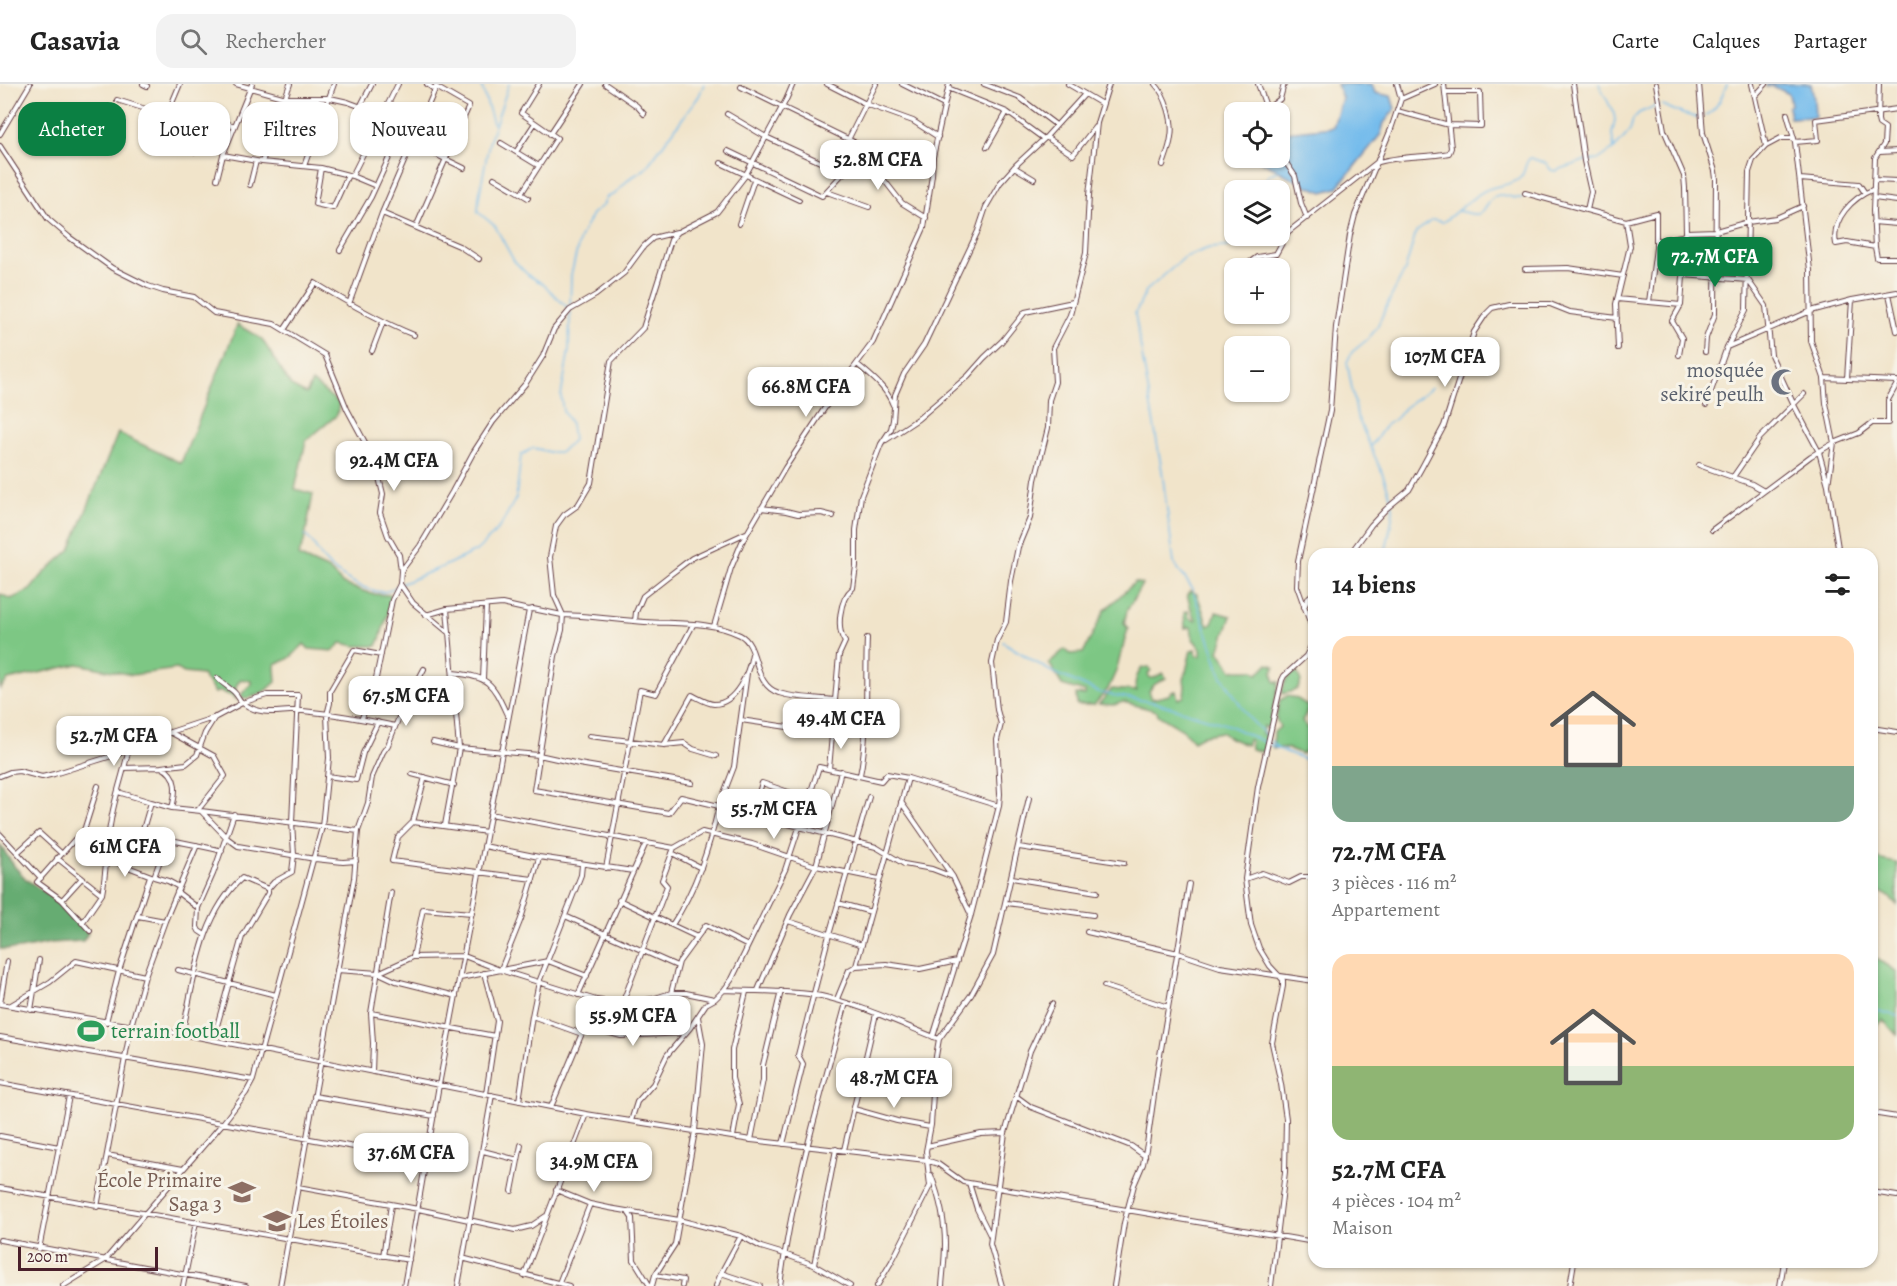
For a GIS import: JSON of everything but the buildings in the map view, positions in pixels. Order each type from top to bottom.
[{"type":"street","points":[[1,130],[30,84]]},
{"type":"street","points":[[173,102],[180,84]]},
{"type":"street","points":[[236,84],[251,86],[286,98],[330,98],[350,104]]},
{"type":"street","points":[[262,162],[290,84]]},
{"type":"street","points":[[304,166],[334,84]]},
{"type":"street","points":[[363,102],[372,84]]},
{"type":"street","points":[[389,102],[398,84]]},
{"type":"street","points":[[427,84],[435,90]]},
{"type":"street","points":[[521,194],[557,138],[521,113],[538,84]]},
{"type":"street","points":[[550,134],[583,84]]},
{"type":"street","points":[[605,84],[637,106],[644,114]]},
{"type":"street","points":[[401,571],[420,546],[493,422],[526,382],[543,356],[554,329],[570,310],[596,295],[624,273],[644,246],[653,238],[678,232],[717,212],[745,176],[793,84]]},
{"type":"street","points":[[827,84],[866,104],[913,121],[938,137]]},
{"type":"street","points":[[849,138],[876,84]]},
{"type":"street","points":[[902,84],[944,105]]},
{"type":"street","points":[[984,84],[1020,98],[1056,126]]},
{"type":"street","points":[[1068,84],[1102,104]]},
{"type":"street","points":[[933,1036],[971,915],[999,806],[997,740],[1001,724],[997,710],[992,663],[997,640],[1006,622],[1011,580],[1019,544],[1030,521],[1035,480],[1048,428],[1049,403],[1056,376],[1053,348],[1066,326],[1086,253],[1096,126],[1109,84]]},
{"type":"street","points":[[1155,84],[1163,95],[1172,130],[1163,165]]},
{"type":"street","points":[[1258,84],[1264,102]]},
{"type":"street","points":[[1277,102],[1280,99],[1284,84]]},
{"type":"street","points":[[1308,618],[1297,586],[1298,561],[1330,411],[1334,341],[1344,264],[1355,215],[1401,99],[1397,84]]},
{"type":"street","points":[[1401,99],[1435,84]]},
{"type":"street","points":[[1256,258],[1276,254],[1288,232],[1376,163],[1388,159],[1449,153],[1451,147],[1444,84]]},
{"type":"street","points":[[1573,84],[1584,161],[1591,192],[1587,210]]},
{"type":"street","points":[[1656,84],[1664,130],[1684,176],[1686,233],[1681,305],[1672,321],[1682,338],[1679,355]]},
{"type":"street","points":[[1700,84],[1703,133],[1716,179],[1715,314],[1706,338],[1705,352]]},
{"type":"street","points":[[1752,84],[1766,146]]},
{"type":"street","points":[[1755,96],[1766,84]]},
{"type":"street","points":[[1879,84],[1878,122],[1885,129],[1884,144],[1875,158],[1875,247],[1877,258],[1897,258]]},
{"type":"street","points":[[230,138],[251,86]]},
{"type":"street","points":[[714,626],[731,568],[760,508],[832,397],[873,342],[924,228],[933,157],[948,86],[1006,112],[1073,155],[1096,126]]},
{"type":"street","points":[[416,227],[469,106],[436,87],[430,102]]},
{"type":"street","points":[[741,87],[860,145],[902,203],[926,218]]},
{"type":"street","points":[[1397,111],[1449,125],[1480,126],[1480,93],[1445,92]]},
{"type":"street","points":[[829,769],[839,655],[845,642],[842,637],[840,612],[855,581],[856,530],[861,496],[881,444],[891,429],[896,395],[901,381],[924,345],[978,231],[986,207],[1000,183],[1085,94]]},
{"type":"street","points":[[117,100],[138,107]]},
{"type":"street","points":[[1706,405],[1727,347],[1746,310],[1749,172],[1753,160],[1766,146],[1781,138],[1818,140],[1816,120],[1897,109]]},
{"type":"street","points":[[987,147],[1006,112]]},
{"type":"street","points":[[727,114],[766,137],[844,173]]},
{"type":"street","points":[[1787,114],[1795,140],[1810,270],[1811,341],[1824,378],[1826,403],[1834,442],[1828,485]]},
{"type":"street","points":[[516,152],[535,123]]},
{"type":"street","points":[[230,125],[235,126]]},
{"type":"street","points":[[501,143],[539,166]]},
{"type":"street","points":[[0,146],[48,219],[112,268],[148,286],[194,297],[214,313],[269,323],[320,351],[326,357],[347,408],[375,461],[383,494],[380,513],[388,536],[399,555],[401,571],[400,584],[392,600],[375,683],[362,718]]},
{"type":"street","points":[[728,151],[820,196],[864,152]]},
{"type":"street","points":[[1880,152],[1897,151]]},
{"type":"street","points":[[217,179],[223,156]]},
{"type":"street","points":[[228,156],[321,168],[376,186]]},
{"type":"street","points":[[321,168],[315,204],[333,208],[361,156]]},
{"type":"street","points":[[340,250],[376,186],[390,156]]},
{"type":"street","points":[[348,304],[406,156]]},
{"type":"street","points":[[440,156],[464,168]]},
{"type":"street","points":[[250,185],[255,161]]},
{"type":"street","points":[[721,164],[799,200]]},
{"type":"street","points":[[1014,166],[1034,179]]},
{"type":"street","points":[[1290,168],[1295,176],[1307,218]]},
{"type":"street","points":[[494,178],[528,198]]},
{"type":"street","points":[[1800,179],[1859,184],[1865,193]]},
{"type":"street","points":[[739,224],[754,180]]},
{"type":"street","points":[[1875,180],[1897,181]]},
{"type":"street","points":[[1874,189],[1865,193],[1843,213],[1837,221],[1835,239],[1836,244],[1847,242],[1875,247]]},
{"type":"street","points":[[826,192],[869,207]]},
{"type":"street","points":[[1525,194],[1626,221],[1656,213],[1656,241],[1649,302]]},
{"type":"street","points":[[1874,198],[1897,201]]},
{"type":"street","points":[[1656,241],[1686,233],[1716,231],[1748,222],[1776,218],[1803,206]]},
{"type":"street","points":[[382,213],[459,246],[479,259]]},
{"type":"street","points":[[1618,348],[1617,298],[1630,246],[1626,221]]},
{"type":"street","points":[[1874,222],[1897,224]]},
{"type":"street","points":[[678,232],[671,240],[643,328],[611,361],[591,483],[578,505],[564,515],[556,526],[550,557],[554,595],[563,615],[562,630],[555,656],[534,790],[669,813],[681,796],[856,841],[888,852],[904,864],[932,869],[953,877]]},
{"type":"street","points":[[1525,269],[1568,268],[1623,276]]},
{"type":"street","points":[[1683,275],[1748,280]]},
{"type":"street","points":[[1748,280],[1766,306],[1771,355],[1819,452],[1828,485],[1838,548]]},
{"type":"street","points":[[284,330],[315,283],[348,304],[414,335]]},
{"type":"street","points":[[1727,347],[1811,311],[1852,300],[1897,292]]},
{"type":"street","points":[[1889,294],[1897,331]]},
{"type":"street","points":[[1617,298],[1681,305]]},
{"type":"street","points":[[1847,379],[1852,300]]},
{"type":"street","points":[[881,444],[918,419],[971,373],[1002,341],[1025,312],[1073,302]]},
{"type":"street","points":[[1354,548],[1386,509],[1409,490],[1444,426],[1474,332],[1492,308],[1509,304],[1550,304],[1570,312],[1617,318]]},
{"type":"street","points":[[372,351],[383,322]]},
{"type":"street","points":[[857,364],[882,385],[895,408]]},
{"type":"street","points":[[1712,530],[1834,442],[1859,433],[1872,423],[1888,423],[1888,400],[1897,382],[1824,378]]},
{"type":"street","points":[[1733,477],[1760,438],[1804,394]]},
{"type":"street","points":[[1700,465],[1752,484],[1764,491]]},
{"type":"street","points":[[760,508],[832,516]]},
{"type":"street","points":[[635,621],[643,596],[692,558],[747,533]]},
{"type":"street","points":[[400,584],[413,603],[449,633]]},
{"type":"street","points":[[1304,608],[1308,599]]},
{"type":"street","points":[[426,615],[447,609],[502,604],[563,615],[714,626],[742,636],[750,644],[755,663],[768,687],[779,693],[834,700]]},
{"type":"street","points":[[483,680],[486,606]]},
{"type":"street","points":[[445,825],[459,748],[447,609]]},
{"type":"street","points":[[404,1286],[439,1085],[529,610]]},
{"type":"street","points":[[606,868],[640,690],[656,694],[693,625]]},
{"type":"street","points":[[860,775],[867,638]]},
{"type":"street","points":[[63,1286],[105,1260],[223,1123],[253,1080],[315,859],[322,826],[329,743],[327,715],[330,692],[354,650],[381,655]]},
{"type":"street","points":[[672,925],[689,897],[701,868],[719,806],[734,767],[752,651]]},
{"type":"street","points":[[1270,1286],[1285,1172],[1286,1119],[1272,1043],[1283,980],[1270,966],[1259,948],[1251,926],[1245,879],[1258,787],[1282,680],[1284,675],[1308,652]]},
{"type":"street","points":[[280,1286],[356,861],[358,831],[368,803],[372,777],[401,712],[424,669]]},
{"type":"street","points":[[453,673],[478,676],[483,680],[492,688],[508,718]]},
{"type":"street","points":[[664,745],[692,696],[714,704],[728,700],[741,685],[747,673]]},
{"type":"street","points":[[217,678],[238,695],[242,703],[272,714],[298,711],[362,718],[395,726]]},
{"type":"street","points":[[0,776],[19,771],[42,777],[111,756],[169,731],[216,717],[242,703],[267,695],[298,695],[292,872],[274,882],[268,889],[266,897],[242,937],[213,1040]]},
{"type":"street","points":[[124,768],[186,764],[194,759],[205,733],[216,717]]},
{"type":"street","points":[[741,720],[814,731],[832,729],[864,731]]},
{"type":"street","points":[[327,776],[356,780],[363,753],[378,722]]},
{"type":"street","points":[[1878,729],[1897,732]]},
{"type":"street","points":[[169,731],[214,756],[225,776],[199,811]]},
{"type":"street","points":[[589,736],[664,745],[684,742],[693,750],[716,756]]},
{"type":"street","points":[[433,742],[459,748],[539,755],[692,783]]},
{"type":"street","points":[[82,923],[102,894],[107,870],[106,856],[112,811],[129,748]]},
{"type":"street","points":[[161,767],[170,772],[176,785],[172,808]]},
{"type":"street","points":[[631,1121],[637,1102],[653,1084],[667,1055],[706,1004],[724,990],[748,946],[785,870],[819,767],[881,781],[887,774],[908,778],[999,806]]},
{"type":"street","points":[[758,990],[788,921],[816,866],[841,771]]},
{"type":"street","points":[[412,774],[453,785]]},
{"type":"street","points":[[425,777],[413,822],[398,837],[393,861],[533,879]]},
{"type":"street","points":[[856,966],[908,778]]},
{"type":"street","points":[[752,814],[762,783],[809,799]]},
{"type":"street","points":[[81,840],[98,786]]},
{"type":"street","points":[[118,792],[172,808],[358,831]]},
{"type":"street","points":[[783,1143],[803,1064],[798,1055],[829,935],[869,797]]},
{"type":"street","points":[[942,1286],[944,1235],[938,1194],[926,1160],[939,1039],[971,995],[993,955],[1029,798]]},
{"type":"street","points":[[151,802],[142,834],[222,851]]},
{"type":"street","points":[[901,802],[953,877],[971,915]]},
{"type":"street","points":[[199,811],[226,838],[238,846],[315,859],[356,861]]},
{"type":"street","points":[[205,935],[197,927],[196,914],[222,851],[234,814]]},
{"type":"street","points":[[490,814],[646,843],[673,850],[701,868]]},
{"type":"street","points":[[413,822],[487,832]]},
{"type":"street","points":[[622,1004],[667,886],[662,880],[673,850],[702,832],[752,844],[816,866],[879,879]]},
{"type":"street","points":[[18,852],[39,833],[61,853]]},
{"type":"street","points":[[0,834],[41,878]]},
{"type":"street","points":[[90,931],[62,900],[37,882],[75,839],[81,840],[120,864],[178,890],[198,908]]},
{"type":"street","points":[[105,1022],[138,915],[167,841]]},
{"type":"street","points":[[578,995],[646,843]]},
{"type":"street","points":[[97,1206],[131,1026],[145,976],[197,844]]},
{"type":"street","points":[[484,846],[539,858],[633,871]]},
{"type":"street","points":[[1019,847],[1124,863]]},
{"type":"street","points":[[57,858],[102,894]]},
{"type":"street","points":[[500,970],[520,919],[539,858]]},
{"type":"street","points":[[519,1101],[531,1016],[539,982],[581,875],[582,865]]},
{"type":"street","points":[[1245,879],[1262,873],[1289,883],[1301,877],[1308,878]]},
{"type":"street","points":[[62,900],[82,878]]},
{"type":"street","points":[[182,1034],[205,935],[225,895],[242,878],[268,889]]},
{"type":"street","points":[[1012,878],[1097,892]]},
{"type":"street","points":[[1114,1286],[1128,1210],[1145,1156],[1189,884]]},
{"type":"street","points":[[372,1072],[371,1013],[391,892]]},
{"type":"street","points":[[619,900],[697,937]]},
{"type":"street","points":[[838,903],[870,912]]},
{"type":"street","points":[[1006,903],[1093,915]]},
{"type":"street","points":[[413,957],[423,909],[472,913]]},
{"type":"street","points":[[138,915],[165,921]]},
{"type":"street","points":[[564,916],[677,966]]},
{"type":"street","points":[[788,921],[862,945]]},
{"type":"street","points":[[671,993],[677,966],[706,925],[748,946]]},
{"type":"street","points":[[1087,932],[1178,952],[1220,967],[1308,980]]},
{"type":"street","points":[[378,972],[413,957],[464,956],[500,970],[596,1000],[622,1004],[671,993],[686,993],[715,999]]},
{"type":"street","points":[[31,1010],[39,960]]},
{"type":"street","points":[[837,999],[849,970],[856,966],[886,964],[920,969],[957,960]]},
{"type":"street","points":[[7,961],[0,1004],[182,1034],[586,1114],[751,1140],[926,1160],[938,1164],[963,1182],[1308,1241]]},
{"type":"street","points":[[460,978],[548,961],[587,976]]},
{"type":"street","points":[[10,1006],[50,982],[74,962],[145,976]]},
{"type":"street","points":[[178,970],[276,995]]},
{"type":"street","points":[[337,970],[378,972],[396,981],[456,996]]},
{"type":"street","points":[[484,973],[497,1022],[486,1094]]},
{"type":"street","points":[[1104,986],[1168,1007]]},
{"type":"street","points":[[724,990],[781,991],[837,999],[939,1039]]},
{"type":"street","points":[[751,1140],[763,1080],[763,1065],[781,991]]},
{"type":"street","points":[[733,1137],[739,1104],[732,1078],[732,1050],[746,992]]},
{"type":"street","points":[[551,1107],[596,1000]]},
{"type":"street","points":[[780,1286],[784,1254],[808,1146],[846,1003]]},
{"type":"street","points":[[1002,1286],[990,1244],[1005,1133],[1030,1051],[1052,1004]]},
{"type":"street","points":[[371,1013],[495,1036]]},
{"type":"street","points":[[844,1150],[876,1014]]},
{"type":"street","points":[[531,1016],[582,1034]]},
{"type":"street","points":[[651,1286],[655,1275],[675,1244],[695,1131],[703,1044],[698,1016]]},
{"type":"street","points":[[585,1026],[621,1036],[685,1033]]},
{"type":"street","points":[[0,1037],[253,1080]]},
{"type":"street","points":[[0,1083],[426,1160]]},
{"type":"street","points":[[458,1286],[492,1095]]},
{"type":"street","points":[[39,1249],[69,1096]]},
{"type":"street","points":[[314,1096],[434,1116]]},
{"type":"street","points":[[1016,1096],[1031,1107],[1131,1146],[1145,1156]]},
{"type":"street","points":[[854,1109],[930,1127]]},
{"type":"street","points":[[524,1275],[586,1114]]},
{"type":"street","points":[[1878,1114],[1897,1117]]},
{"type":"street","points":[[927,1146],[981,1134],[1005,1133]]},
{"type":"street","points":[[0,1136],[59,1147]]},
{"type":"street","points":[[512,1191],[521,1145]]},
{"type":"street","points":[[814,1265],[836,1149]]},
{"type":"street","points":[[483,1151],[518,1160]]},
{"type":"street","points":[[107,1155],[183,1169]]},
{"type":"street","points":[[569,1156],[596,1168]]},
{"type":"street","points":[[877,1286],[930,1186],[929,1170]]},
{"type":"street","points":[[969,1183],[977,1209],[991,1237]]},
{"type":"street","points":[[298,1187],[418,1209],[514,1230],[531,1226],[546,1216]]},
{"type":"street","points":[[0,1188],[409,1260]]},
{"type":"street","points":[[556,1190],[590,1203],[627,1212],[679,1220],[741,1236],[761,1247],[814,1265],[850,1286]]},
{"type":"street","points":[[1878,1193],[1897,1196]]},
{"type":"street","points":[[558,1283],[590,1203]]},
{"type":"street","points":[[383,1256],[391,1204]]},
{"type":"street","points":[[627,1212],[632,1218],[634,1260],[651,1286]]},
{"type":"street","points":[[183,1286],[196,1222]]},
{"type":"street","points":[[716,1286],[741,1236]]},
{"type":"street","points":[[0,1240],[246,1286]]},
{"type":"street","points":[[462,1258],[569,1286]]},
{"type":"street","points":[[1570,1286],[1573,1268]]},
{"type":"street","points":[[1780,1286],[1783,1268]]},
{"type":"street","points":[[721,1273],[759,1286]]},
{"type":"street","points":[[655,1275],[684,1280],[682,1286]]},
{"type":"green space","points":[[238,323],[262,339],[291,386],[306,394],[312,382],[339,403],[337,415],[306,441],[295,489],[313,494],[304,542],[298,556],[329,570],[343,584],[372,594],[391,595],[388,615],[377,646],[341,643],[333,651],[309,649],[304,644],[288,659],[276,663],[276,682],[260,694],[242,698],[241,695],[251,681],[241,679],[236,686],[236,700],[220,691],[215,693],[202,675],[184,673],[177,669],[132,675],[78,664],[8,680],[0,689],[0,594],[11,599],[30,590],[45,572],[70,550],[118,433],[181,463]]},
{"type":"green space","points":[[1135,582],[1142,584],[1127,611],[1124,623],[1128,629],[1116,671],[1108,689],[1094,705],[1077,705],[1076,694],[1085,695],[1085,692],[1062,685],[1049,663],[1065,649],[1070,654],[1083,653],[1105,610]]},
{"type":"green space","points":[[1190,591],[1197,594],[1208,626],[1212,624],[1216,612],[1231,616],[1219,651],[1232,670],[1253,670],[1258,674],[1267,664],[1275,667],[1272,673],[1275,682],[1279,682],[1269,728],[1264,726],[1262,734],[1268,735],[1263,752],[1251,749],[1250,740],[1246,745],[1221,732],[1204,735],[1193,741],[1183,730],[1158,715],[1157,711],[1123,702],[1114,705],[1099,704],[1112,689],[1136,691],[1135,682],[1138,674],[1142,668],[1149,667],[1150,678],[1163,673],[1166,678],[1155,684],[1149,691],[1152,699],[1176,691],[1178,699],[1184,697],[1184,680],[1191,650],[1195,649],[1197,656],[1201,656],[1201,649],[1193,639],[1191,627],[1185,628],[1184,612],[1188,611],[1189,618],[1196,621],[1187,595]]},
{"type":"green space","points":[[1297,672],[1301,681],[1298,688],[1282,694],[1286,680]]},
{"type":"green space","points":[[1287,696],[1293,697],[1308,707],[1302,721],[1308,728],[1308,751],[1301,754],[1287,749],[1273,749],[1274,732],[1280,727],[1276,719],[1280,700]]},
{"type":"green space","points":[[0,845],[27,880],[55,899],[88,933],[83,941],[51,943],[20,949],[0,949]]},
{"type":"green space","points":[[1878,859],[1897,863],[1897,905],[1890,897],[1878,890]]},
{"type":"green space","points":[[1878,960],[1897,972],[1897,1035],[1883,1020],[1878,1024]]},
{"type":"water","points":[[1337,84],[1372,84],[1375,93],[1391,96],[1395,109],[1384,123],[1381,134],[1337,188],[1323,192],[1273,168],[1290,168],[1290,131],[1333,127],[1342,98]]},
{"type":"water","points":[[1767,84],[1811,84],[1815,117],[1790,118],[1789,94],[1773,86],[1766,87]]},
{"type":"waterway","points":[[481,84],[494,126]]},
{"type":"waterway","points":[[509,84],[489,143],[478,212],[495,226],[514,261],[570,310]]},
{"type":"waterway","points":[[570,309],[571,275],[580,238],[592,214],[603,205],[607,197],[615,194],[629,179],[645,169],[699,96],[704,84]]},
{"type":"waterway","points":[[1386,548],[1393,509],[1391,498],[1357,416],[1347,362],[1352,352],[1376,329],[1405,270],[1416,232],[1432,220],[1443,222],[1484,191],[1516,181],[1522,176],[1530,158],[1546,163],[1551,170],[1555,171],[1584,161],[1598,160],[1614,149],[1612,134],[1614,114],[1599,84]]},
{"type":"waterway","points":[[1704,116],[1716,107],[1727,84]]},
{"type":"waterway","points":[[1615,148],[1630,131],[1633,119],[1639,113],[1658,105]]},
{"type":"waterway","points":[[1662,105],[1700,118]]},
{"type":"waterway","points":[[1266,180],[1272,173],[1279,171]]},
{"type":"waterway","points":[[1458,211],[1478,214],[1493,198],[1499,195],[1523,198]]},
{"type":"waterway","points":[[1228,246],[1209,248],[1185,257],[1146,291],[1135,314],[1162,471],[1174,563],[1192,588],[1221,675],[1249,718],[1268,737]]},
{"type":"waterway","points":[[401,584],[476,551],[501,525],[516,498],[521,455],[533,448],[561,452],[573,440],[571,424],[563,411],[561,396],[569,350],[570,313]]},
{"type":"waterway","points":[[1371,446],[1386,425],[1432,387]]},
{"type":"waterway","points":[[305,535],[330,566],[354,583],[381,592],[397,586]]},
{"type":"waterway","points":[[1003,642],[1050,671],[1101,693],[1157,703],[1228,725],[1308,761]]},
{"type":"waterway","points":[[1271,741],[1279,749]]},
{"type":"waterway","points":[[1878,1011],[1897,1016]]},
{"type":"place","name":"mosquée sekiré peulh","points":[[1784,382]]},
{"type":"place","name":"terrain football","points":[[91,1031]]},
{"type":"place","name":"École Primaire Saga 3","points":[[242,1192]]},
{"type":"place","name":"Les Étoiles","points":[[277,1221]]}]
